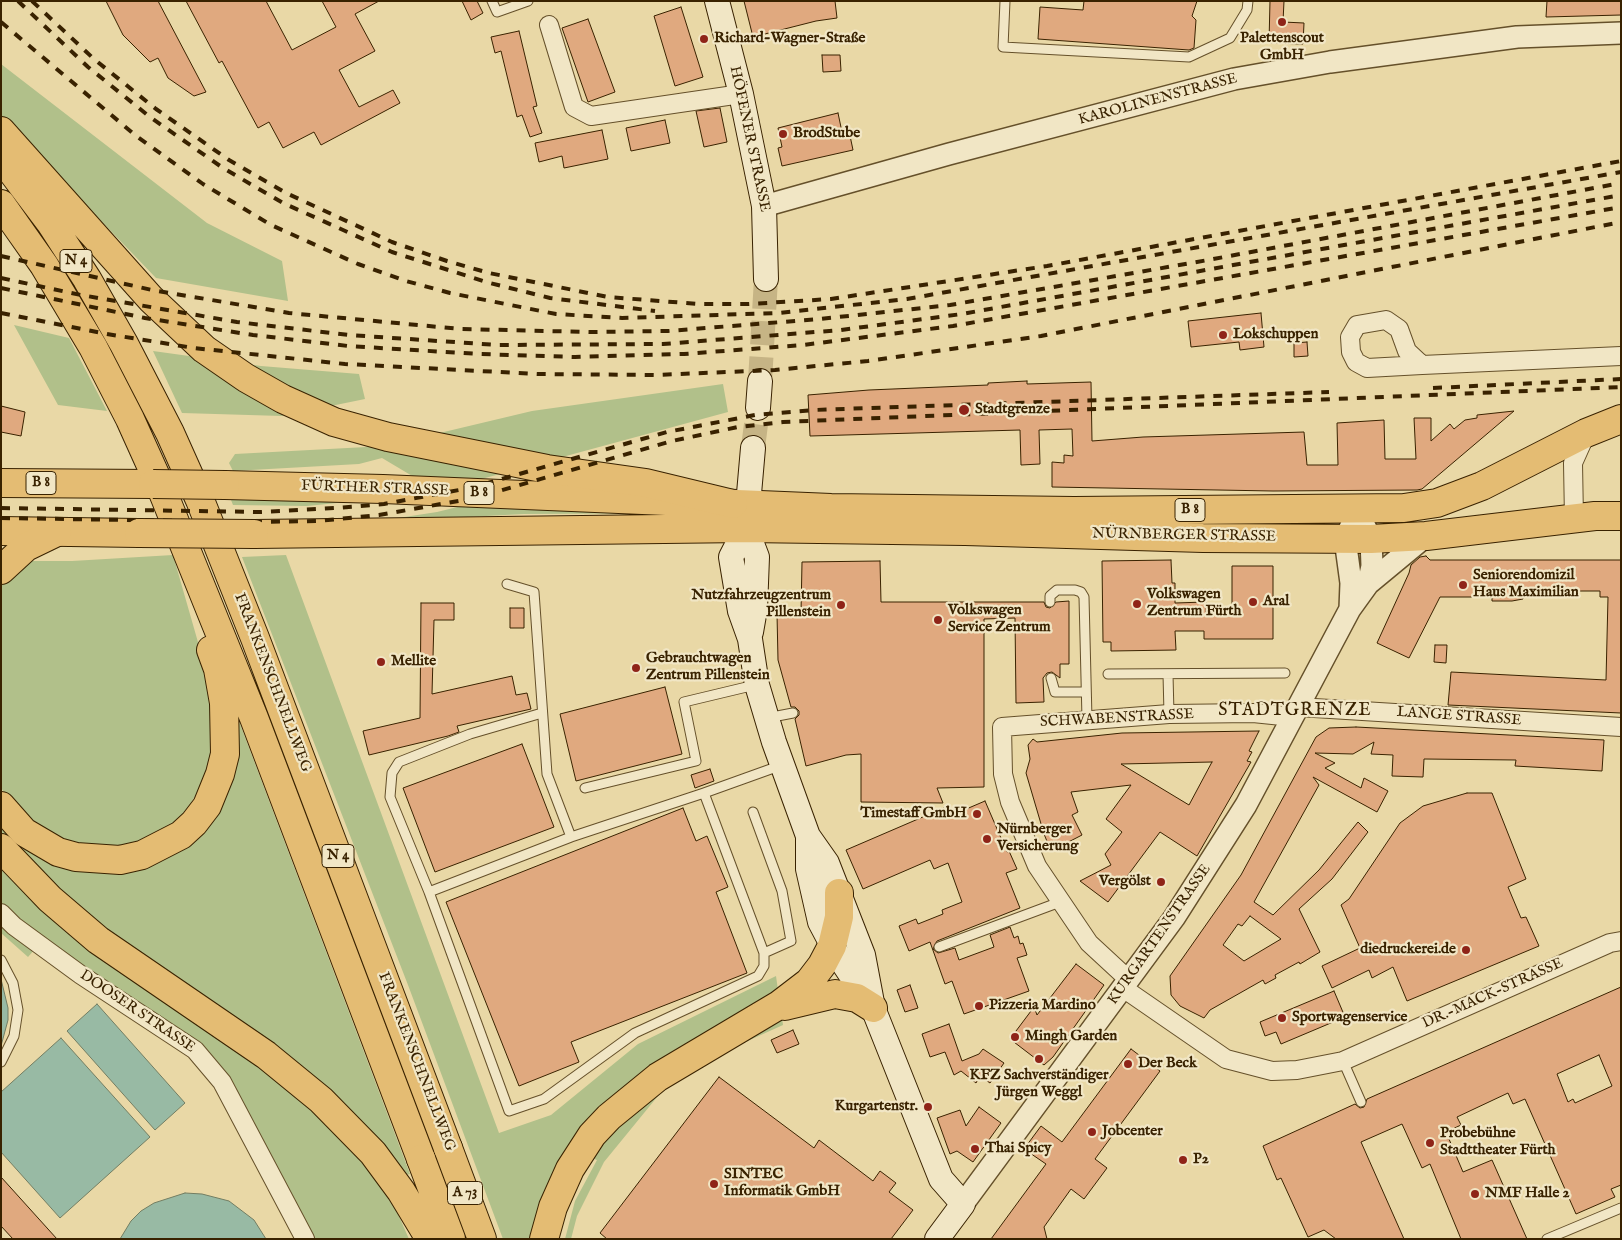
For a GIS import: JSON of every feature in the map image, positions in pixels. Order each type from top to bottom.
[{"type":"main road","name":"HÖFENER STRASSE","points":[[717,1],[741,94],[764,206],[766,280]]},
{"type":"main road","points":[[1,131],[151,300],[204,349],[246,378],[283,399],[334,422],[388,438],[547,468],[646,483],[743,512]]},
{"type":"main road","name":"FRANKENSCHNELLWEG","points":[[1,157],[45,214],[87,279],[124,344],[170,433],[200,500],[255,638],[482,1239]]},
{"type":"main road","name":"FRANKENSCHNELLWEG","points":[[1,204],[44,265],[111,380],[162,490],[200,580],[451,1239]]},
{"type":"main road","points":[[758,408],[760,381]]},
{"type":"main road","name":"B 8","points":[[1357,510],[1418,507],[1458,496],[1621,419]]},
{"type":"main road","points":[[752,448],[743,512],[731,557],[740,611],[750,639],[757,685],[766,718],[808,836],[828,863],[864,955],[873,1008]]},
{"type":"main road","name":"FÜRTHER STRASSE","points":[[1,483],[225,485],[413,490],[743,512]]},
{"type":"main road","name":"NÜRNBERGER STRASSE","points":[[743,512],[1357,510]]},
{"type":"main road","name":"NÜRNBERGER STRASSE","points":[[743,512],[975,531],[1203,538],[1358,539],[1426,536],[1574,519],[1621,516]]},
{"type":"main road","name":"B 8","points":[[1,531],[254,534],[743,512]]},
{"type":"main road","points":[[1,570],[26,547],[57,532]]},
{"type":"main road","points":[[1,806],[24,832],[40,843],[76,858],[96,860],[120,860],[142,855],[164,845],[194,822],[207,806],[217,782],[225,754],[226,734],[224,702],[218,669],[208,639],[200,580]]},
{"type":"main road","points":[[808,836],[808,870],[816,906],[832,946],[873,1008],[941,1180],[962,1204]]},
{"type":"main road","points":[[1,848],[50,900],[98,940],[266,1055],[321,1100],[373,1153],[401,1191],[430,1239]]},
{"type":"main road","points":[[544,1239],[552,1207],[570,1169],[592,1135],[609,1116],[658,1077],[772,1010],[809,982],[832,946],[838,917],[839,893]]},
{"type":"main road","points":[[772,1010],[836,994],[857,998],[873,1008]]},
{"type":"main road","name":"KURGARTENSTRASSE","points":[[937,1239],[962,1204]]},
{"type":"street","points":[[549,25],[574,107],[591,116],[741,94]]},
{"type":"street","name":"KAROLINENSTRASSE","points":[[764,206],[949,154],[1234,79],[1330,62],[1518,37],[1621,33]]},
{"type":"street","points":[[1422,365],[1621,356]]},
{"type":"street","points":[[1574,519],[1573,462],[1586,434]]},
{"type":"street","name":"KURGARTENSTRASSE","points":[[1350,609],[1350,566],[1358,539],[1357,510]]},
{"type":"street","points":[[1368,584],[1426,536]]},
{"type":"street","name":"KURGARTENSTRASSE","points":[[962,1204],[1126,984],[1216,856],[1246,805],[1350,609],[1368,584],[1372,566],[1358,539]]},
{"type":"street","name":"SCHWABENSTRASSE","points":[[1002,726],[1170,714],[1295,712]]},
{"type":"street","name":"LANGE STRASSE","points":[[1295,712],[1621,727]]},
{"type":"street","name":"DR.-MACK-STRASSE","points":[[1002,726],[1003,774],[1010,802],[1037,866],[1060,902],[1089,943],[1126,984],[1226,1059],[1272,1071],[1297,1070],[1343,1061],[1610,943],[1621,941]]},
{"type":"street","name":"DOOSER STRASSE","points":[[1,913],[14,926],[81,975],[196,1050],[222,1082],[305,1239]]},
{"type":"lane","points":[[492,1],[497,12],[528,1]]},
{"type":"lane","points":[[1004,1],[1002,47],[1189,57],[1230,38],[1247,10],[1248,1]]},
{"type":"lane","points":[[507,584],[534,592],[547,774],[571,837]]},
{"type":"lane","points":[[1050,602],[1050,596],[1057,590],[1075,590],[1081,592],[1084,597],[1086,719]]},
{"type":"lane","points":[[1108,674],[1285,673]]},
{"type":"lane","points":[[1168,674],[1170,714]]},
{"type":"lane","points":[[1051,678],[1055,692],[1086,692]]},
{"type":"lane","points":[[585,788],[696,761],[684,702],[757,685]]},
{"type":"lane","points":[[766,718],[793,712]]},
{"type":"lane","points":[[542,713],[470,734],[399,762],[392,773],[390,797],[429,892],[509,1111],[544,1099],[634,1033],[758,976],[764,966],[764,953],[704,792]]},
{"type":"lane","points":[[429,892],[571,837],[783,765]]},
{"type":"lane","points":[[753,812],[782,891],[791,941],[764,953]]},
{"type":"lane","points":[[939,947],[1060,902]]},
{"type":"lane","points":[[1,960],[13,983],[18,1010],[14,1036],[1,1062]]},
{"type":"lane","points":[[1343,1061],[1361,1102]]},
{"type":"lane","points":[[1547,1239],[1621,1208]]},
{"type":"green space","points":[[1,64],[207,223],[282,261],[288,301],[156,278],[1,117]]},
{"type":"green space","points":[[14,325],[69,338],[107,411],[58,405]]},
{"type":"green space","points":[[153,351],[261,366],[359,374],[365,399],[282,416],[182,413]]},
{"type":"green space","points":[[723,384],[728,412],[463,484],[419,480],[382,458],[359,464],[233,471],[229,463],[235,454],[385,446],[532,411]]},
{"type":"green space","points":[[229,495],[396,497],[307,506],[233,505]]},
{"type":"green space","points":[[486,500],[707,513],[524,514],[372,522],[437,512]]},
{"type":"green space","points":[[173,555],[212,691],[215,736],[203,783],[180,821],[127,848],[69,844],[40,828],[14,806],[1,788],[1,583],[19,561],[72,561]]},
{"type":"green space","points":[[286,555],[499,1133],[551,1115],[638,1044],[776,976],[783,1025],[701,1062],[662,1091],[604,1162],[577,1216],[571,1239],[565,1239],[575,1201],[597,1160],[571,1151],[536,1239],[503,1239],[408,985],[242,557]]},
{"type":"green space","points":[[231,700],[410,1174],[406,1175],[388,1151],[334,1093],[143,961],[25,863],[1,834],[1,815],[66,861],[196,829]]},
{"type":"green space","points":[[1,860],[321,1112],[383,1180],[409,1239],[299,1239],[231,1088],[106,982],[44,939],[28,957],[1,933]]},
{"type":"shaded area","points":[[1,979],[8,1008],[8,1020],[1,1046]]},
{"type":"shaded area","points":[[97,1004],[185,1103],[155,1130],[67,1031]]},
{"type":"shaded area","points":[[61,1038],[150,1137],[60,1218],[1,1152],[1,1092]]},
{"type":"shaded area","points":[[185,1193],[202,1194],[229,1201],[254,1220],[266,1239],[120,1239],[131,1221],[141,1211],[154,1203]]},
{"type":"building","points":[[106,1],[158,1],[206,92],[194,96],[168,78],[158,58],[150,62],[123,35]]},
{"type":"building","points":[[186,1],[266,1],[292,50],[336,27],[322,1],[379,1],[355,14],[375,51],[339,70],[359,107],[393,90],[400,103],[321,145],[314,132],[283,148],[269,122],[258,128],[222,61],[219,63]]},
{"type":"building","points":[[462,1],[477,1],[483,13],[471,20]]},
{"type":"building","points":[[744,1],[835,1],[837,18],[816,21],[753,37]]},
{"type":"building","points":[[1084,1],[1197,1],[1192,16],[1196,20],[1194,48],[1189,50],[1038,39],[1040,7],[1083,10]]},
{"type":"building","name":"Palettenscout GmbH","points":[[1270,1],[1284,1],[1283,22],[1304,23],[1303,44],[1269,43]]},
{"type":"building","points":[[1547,1],[1621,1],[1621,15],[1546,17]]},
{"type":"building","points":[[681,7],[703,77],[675,86],[654,16]]},
{"type":"building","points":[[588,19],[615,92],[588,102],[562,28]]},
{"type":"building","points":[[519,31],[537,106],[533,107],[542,133],[530,137],[522,115],[517,117],[501,51],[495,53],[491,37]]},
{"type":"building","points":[[822,55],[840,55],[841,71],[823,72]]},
{"type":"building","points":[[720,108],[727,142],[704,147],[696,111]]},
{"type":"building","points":[[838,113],[842,132],[849,131],[853,150],[782,166],[778,148],[782,147],[778,128]]},
{"type":"building","points":[[665,120],[670,143],[631,151],[626,128]]},
{"type":"building","points":[[602,130],[608,159],[564,168],[562,156],[539,162],[535,143]]},
{"type":"building","name":"Lokschuppen","points":[[1261,313],[1264,347],[1240,350],[1239,342],[1191,347],[1188,321]]},
{"type":"building","points":[[1307,342],[1308,356],[1294,357],[1294,343]]},
{"type":"building","points":[[1027,381],[1027,384],[1091,382],[1092,441],[1143,437],[1304,432],[1307,465],[1338,465],[1337,423],[1384,420],[1385,459],[1416,459],[1414,418],[1431,418],[1431,441],[1450,424],[1454,429],[1465,420],[1477,418],[1477,415],[1514,411],[1422,489],[1417,490],[1273,491],[1052,487],[1052,462],[1064,463],[1064,455],[1073,456],[1072,429],[1039,430],[1040,464],[1021,465],[1020,430],[810,436],[808,395],[869,390],[988,385],[988,383]]},
{"type":"building","points":[[1,406],[25,412],[21,436],[1,432]]},
{"type":"building","points":[[1426,556],[1430,560],[1621,560],[1621,713],[1448,705],[1451,672],[1606,680],[1608,597],[1600,597],[1600,591],[1582,591],[1533,592],[1533,596],[1523,596],[1523,599],[1512,601],[1492,601],[1492,597],[1440,597],[1409,658],[1377,643],[1411,565],[1420,557]]},
{"type":"building","points":[[1171,560],[1172,583],[1175,583],[1175,603],[1206,602],[1206,614],[1232,614],[1232,566],[1273,566],[1273,639],[1204,639],[1204,631],[1175,631],[1176,650],[1111,651],[1111,642],[1103,642],[1102,561]]},
{"type":"building","points":[[880,561],[881,602],[1044,602],[1046,607],[1050,608],[1056,602],[1069,601],[1069,664],[1060,664],[1060,678],[1052,672],[1047,673],[1043,678],[1044,702],[1016,703],[1015,618],[984,619],[984,787],[937,788],[943,803],[861,802],[861,754],[846,755],[806,766],[795,719],[799,715],[799,711],[795,707],[791,707],[778,660],[777,614],[801,613],[802,562]]},
{"type":"building","points":[[421,603],[454,603],[454,620],[434,620],[432,694],[512,676],[516,695],[527,693],[531,709],[457,726],[459,732],[448,736],[369,755],[363,731],[420,718]]},
{"type":"building","points":[[510,608],[524,608],[524,628],[510,628]]},
{"type":"building","points":[[1435,645],[1447,645],[1446,663],[1434,662]]},
{"type":"building","points":[[665,687],[682,754],[576,781],[560,714]]},
{"type":"building","points":[[1356,727],[1604,740],[1602,771],[1515,766],[1516,760],[1424,759],[1423,777],[1392,776],[1393,755],[1371,754],[1374,742],[1353,754],[1315,753],[1335,763],[1325,768],[1361,788],[1364,778],[1388,791],[1377,812],[1313,777],[1319,785],[1254,902],[1273,915],[1319,870],[1358,822],[1368,832],[1332,879],[1299,909],[1320,952],[1300,964],[1299,962],[1275,975],[1276,978],[1265,984],[1263,980],[1210,1010],[1204,1018],[1180,1006],[1171,995],[1170,976],[1241,875],[1316,737],[1329,728]],"holes":[[[1250,916],[1281,939],[1244,961],[1223,945],[1238,924],[1242,926]]]},
{"type":"building","points":[[1259,731],[1249,751],[1252,752],[1247,761],[1251,762],[1197,856],[1160,832],[1108,902],[1080,881],[1111,865],[1105,854],[1122,832],[1106,819],[1131,785],[1071,792],[1078,812],[1072,815],[1082,835],[1051,851],[1026,773],[1030,759],[1028,745],[1033,739],[1037,742],[1122,733]],"holes":[[[1212,762],[1189,805],[1121,764]]]},
{"type":"building","points":[[522,744],[554,827],[435,872],[403,788]]},
{"type":"building","points":[[710,769],[714,781],[695,788],[691,775]]},
{"type":"building","points":[[1467,793],[1492,793],[1526,879],[1508,887],[1521,918],[1526,917],[1539,946],[1407,1001],[1393,967],[1372,978],[1369,970],[1332,988],[1322,966],[1360,948],[1341,905],[1349,899],[1400,823],[1423,806]]},
{"type":"building","points":[[985,801],[1007,852],[1009,851],[1017,869],[1006,873],[1020,908],[937,941],[933,949],[938,953],[955,948],[959,960],[994,947],[990,935],[1010,927],[1014,938],[1018,936],[1020,944],[1023,943],[1027,955],[1017,958],[1029,991],[964,1014],[952,981],[945,984],[930,942],[909,951],[899,926],[916,919],[918,924],[943,914],[942,910],[962,902],[948,863],[934,869],[930,860],[863,889],[846,850],[946,807],[950,816]]},
{"type":"building","points":[[683,808],[696,841],[707,836],[728,887],[716,892],[747,973],[571,1042],[579,1062],[519,1086],[446,902]]},
{"type":"building","points":[[1076,964],[1104,985],[1053,1057],[1044,1065],[1010,1039],[1034,1007],[1037,1015]]},
{"type":"building","points":[[910,985],[918,1008],[905,1012],[897,990]]},
{"type":"building","points":[[1621,987],[1621,1185],[1611,1189],[1615,1197],[1576,1214],[1525,1099],[1513,1104],[1508,1093],[1457,1117],[1461,1125],[1446,1132],[1463,1172],[1492,1160],[1527,1239],[1461,1239],[1430,1164],[1422,1168],[1402,1124],[1361,1142],[1404,1239],[1336,1239],[1324,1230],[1308,1237],[1281,1178],[1277,1180],[1263,1146],[1355,1104],[1360,1108],[1364,1107],[1367,1099]],"holes":[[[1599,1055],[1612,1086],[1575,1103],[1573,1099],[1568,1102],[1557,1074]]]},
{"type":"building","points":[[1334,991],[1345,1017],[1281,1044],[1276,1032],[1265,1036],[1260,1022]]},
{"type":"building","points":[[949,1024],[962,1061],[979,1054],[983,1049],[1004,1063],[990,1083],[980,1076],[976,1083],[961,1071],[954,1075],[945,1052],[930,1057],[922,1034]]},
{"type":"building","points":[[793,1030],[799,1044],[777,1053],[771,1040]]},
{"type":"building","points":[[1131,1049],[1160,1071],[1095,1159],[1107,1168],[1084,1199],[1071,1189],[1044,1227],[1047,1239],[991,1239],[1046,1164],[1024,1149],[1041,1126],[1062,1142]]},
{"type":"building","points":[[719,1077],[814,1148],[819,1140],[873,1181],[880,1171],[896,1183],[889,1192],[913,1210],[891,1239],[607,1239],[600,1233]]},
{"type":"building","points":[[979,1107],[1001,1123],[973,1162],[957,1151],[950,1154],[937,1118],[960,1110],[966,1126]]},
{"type":"building","points":[[1,1177],[57,1239],[13,1239],[1,1226]]},
{"type":"tunnel","points":[[760,381],[766,279]]},
{"type":"tunnel","points":[[753,448],[758,408]]},
{"type":"railway","points":[[18,1],[88,67],[150,117],[223,168],[283,203],[392,252],[486,282],[550,298],[655,311]]},
{"type":"railway","points":[[32,1],[94,59],[156,109],[229,160],[286,193],[392,242],[447,261],[489,273],[608,297],[699,304],[749,304],[831,299],[1047,266],[1621,161]]},
{"type":"railway","points":[[1,22],[135,135],[203,184],[271,225],[358,264],[406,281],[450,293],[556,314],[622,318],[778,313],[907,299],[1621,172]]},
{"type":"railway","points":[[1,256],[152,290],[289,313],[461,329],[590,332],[668,331],[820,319],[950,305],[1208,260],[1621,183]]},
{"type":"railway","points":[[1,278],[81,295],[237,322],[349,335],[498,345],[663,344],[841,330],[962,314],[1621,195]]},
{"type":"railway","points":[[1,288],[145,318],[253,335],[348,346],[479,354],[575,357],[684,354],[803,345],[953,326],[1621,207]]},
{"type":"railway","points":[[1,313],[107,334],[194,348],[345,364],[538,374],[656,375],[775,370],[868,361],[1041,336],[1621,222]]},
{"type":"railway","points":[[1433,388],[1621,379]]},
{"type":"railway","points":[[1,518],[254,522],[318,521],[379,515],[475,498],[672,441],[738,427],[783,422],[1621,387]]},
{"type":"railway","points":[[1,508],[261,512],[384,504],[470,488],[667,432],[755,415],[814,410],[1329,392]]},
{"type":"place","name":"Palettenscout GmbH","points":[[1282,22]]},
{"type":"place","name":"Richard-Wagner-Straße","points":[[704,39]]},
{"type":"place","name":"BrodStube","points":[[783,134]]},
{"type":"place","name":"Lokschuppen","points":[[1223,335]]},
{"type":"place","name":"Stadtgrenze","points":[[964,410]]},
{"type":"place","name":"Seniorendomizil Haus Maximilian","points":[[1463,585]]},
{"type":"place","name":"Aral","points":[[1253,602]]},
{"type":"place","name":"Volkswagen Zentrum Fürth","points":[[1137,604]]},
{"type":"place","name":"Nutzfahrzeugzentrum Pillenstein","points":[[841,605]]},
{"type":"place","name":"Volkswagen Service Zentrum","points":[[938,620]]},
{"type":"place","name":"Mellite","points":[[381,662]]},
{"type":"place","name":"Gebrauchtwagen Zentrum Pillenstein","points":[[636,668]]},
{"type":"place","name":"Timestaff GmbH","points":[[977,814]]},
{"type":"place","name":"Nürnberger Versicherung","points":[[987,839]]},
{"type":"place","name":"Vergölst","points":[[1161,882]]},
{"type":"place","name":"diedruckerei.de","points":[[1466,950]]},
{"type":"place","name":"Pizzeria Mardino","points":[[979,1006]]},
{"type":"place","name":"Sportwagenservice","points":[[1282,1018]]},
{"type":"place","name":"Mingh Garden","points":[[1015,1037]]},
{"type":"place","name":"KFZ Sachverständiger Jürgen Weggl","points":[[1039,1059]]},
{"type":"place","name":"Der Beck","points":[[1128,1064]]},
{"type":"place","name":"Kurgartenstr.","points":[[928,1107]]},
{"type":"place","name":"Jobcenter","points":[[1092,1132]]},
{"type":"place","name":"Probebühne Stadttheater Fürth","points":[[1430,1143]]},
{"type":"place","name":"Thai Spicy","points":[[975,1149]]},
{"type":"place","name":"P2","points":[[1183,1160]]},
{"type":"place","name":"SINTEC Informatik GmbH","points":[[714,1184]]},
{"type":"place","name":"NMF Halle 2","points":[[1475,1194]]},
{"type":"district","name":"STADTGRENZE","points":[[1295,711]]}]
